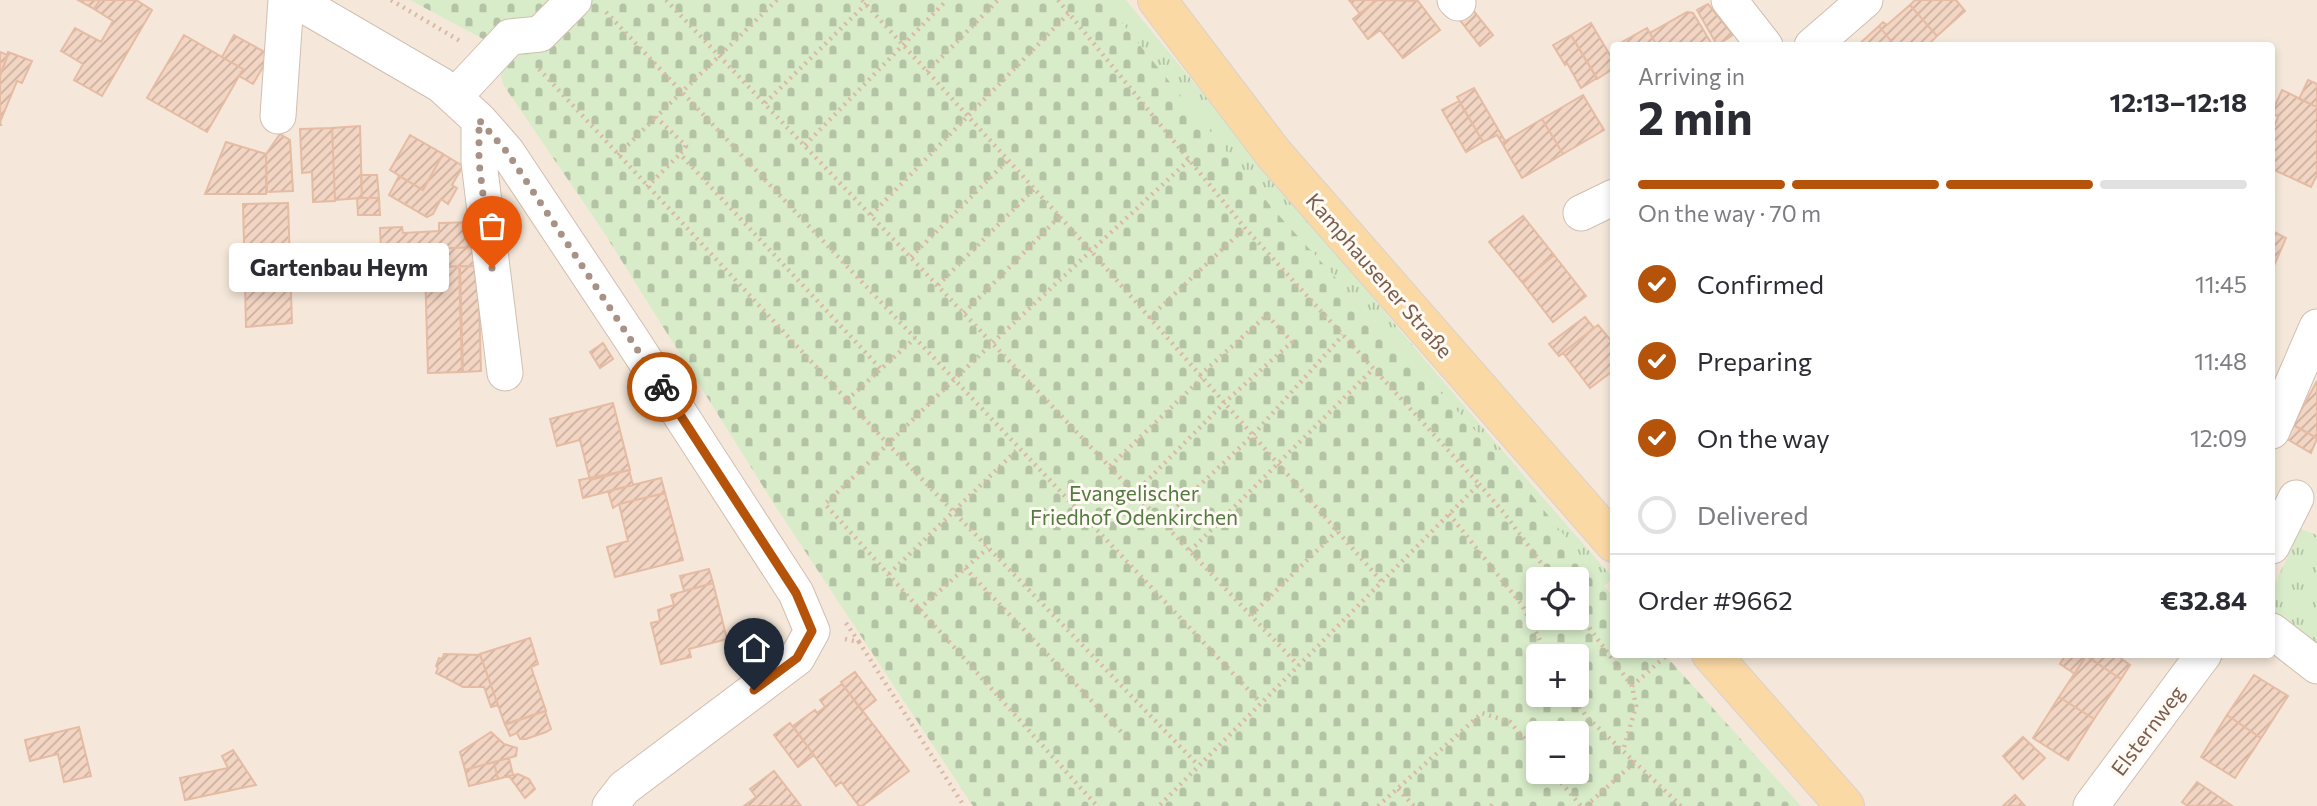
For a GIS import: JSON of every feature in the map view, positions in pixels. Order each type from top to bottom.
[{"type":"main road","name":"Kamphausener Straße","points":[[1157,0],[1274,154],[1610,538]]},
{"type":"main road","points":[[1715,658],[1845,806]]},
{"type":"street","points":[[278,116],[286,0]]},
{"type":"street","points":[[295,0],[426,75],[467,108],[507,152],[796,593],[812,631],[797,658],[624,788],[610,806]]},
{"type":"street","points":[[1729,0],[1762,42]]},
{"type":"street","points":[[1817,42],[1865,0]]},
{"type":"street","points":[[505,373],[479,162],[467,108],[501,47],[540,34],[589,5]]},
{"type":"street","points":[[1581,213],[1610,199]]},
{"type":"street","points":[[2275,424],[2317,327]]},
{"type":"street","points":[[2275,540],[2295,498]]},
{"type":"street","points":[[2275,633],[2317,666]]},
{"type":"street","name":"Elsternweg","points":[[2091,806],[2201,658]]},
{"type":"path","points":[[391,0],[501,47],[618,155],[888,444],[1198,765]]},
{"type":"path","points":[[666,0],[1298,665]]},
{"type":"path","points":[[618,155],[777,0]]},
{"type":"path","points":[[805,145],[947,0]]},
{"type":"path","points":[[927,72],[998,0]]},
{"type":"path","points":[[1058,0],[1245,228],[1479,484],[1544,567]]},
{"type":"path","points":[[765,103],[866,1],[902,45],[1091,251],[1382,582]]},
{"type":"path","points":[[589,5],[681,92],[1260,702]]},
{"type":"path","points":[[871,215],[1069,13]]},
{"type":"path","points":[[647,187],[686,146],[656,117]]},
{"type":"path","points":[[680,154],[881,369]]},
{"type":"path","points":[[911,257],[1007,160]]},
{"type":"path","points":[[1097,806],[825,504],[953,379],[994,344],[1189,160]]},
{"type":"path","points":[[938,285],[1034,189]]},
{"type":"path","points":[[964,313],[1059,217]]},
{"type":"path","points":[[1149,317],[1245,228]]},
{"type":"path","points":[[1110,466],[1267,315],[1292,342],[1224,403],[1135,493]]},
{"type":"path","points":[[1162,521],[1253,435],[1343,335]]},
{"type":"path","points":[[847,400],[915,338]]},
{"type":"path","points":[[1190,551],[1373,369]]},
{"type":"path","points":[[889,574],[1019,448]]},
{"type":"path","points":[[1159,806],[1479,484]]},
{"type":"path","points":[[1449,513],[1522,605],[1542,644]]},
{"type":"path","points":[[1251,615],[1337,531]]},
{"type":"path","points":[[919,609],[988,548]]},
{"type":"path","points":[[965,568],[1129,740]]},
{"type":"path","points":[[1589,628],[1610,657]]},
{"type":"path","points":[[812,631],[859,642],[964,806]]},
{"type":"path","points":[[1611,658],[1632,687],[1636,706],[1623,751]]},
{"type":"path","points":[[1632,687],[1664,658]]},
{"type":"path","points":[[1580,707],[1586,716],[1681,806]]},
{"type":"path","points":[[1378,806],[1482,713],[1510,722],[1526,741]]},
{"type":"path","points":[[1563,784],[1584,806],[1635,762]]},
{"type":"path","points":[[1398,789],[1414,806]]},
{"type":"shaded area","points":[[0,0],[2317,0],[2317,806],[0,806]]},
{"type":"green space","name":"Evangelischer Friedhof Odenkirchen","points":[[410,0],[1103,0],[1273,209],[1519,479],[1610,593],[1610,658],[1668,658],[1801,806],[973,806],[774,504],[603,231],[504,86],[502,70],[485,40]]},
{"type":"green space","points":[[1103,0],[1126,0],[1367,291],[1610,575],[1610,581],[1604,586],[1519,479],[1273,209]]},
{"type":"green space","points":[[2301,529],[2317,535],[2317,650],[2275,617],[2275,583]]},
{"type":"building","points":[[78,0],[100,0],[94,9]]},
{"type":"building","points":[[100,0],[136,0],[152,10],[102,96],[74,80],[83,64],[61,51],[75,28],[101,42],[113,21],[94,9]]},
{"type":"building","points":[[1349,0],[1377,0],[1360,14]]},
{"type":"building","points":[[1377,0],[1418,1],[1440,30],[1403,58],[1380,30],[1368,39],[1353,19]]},
{"type":"building","points":[[1915,0],[1956,0],[1965,11],[1937,36],[1910,5]]},
{"type":"building","points":[[1468,4],[1493,35],[1480,46],[1456,15]]},
{"type":"building","points":[[1708,4],[1733,35],[1722,42],[1715,42],[1697,10]]},
{"type":"building","points":[[1910,5],[1937,36],[1931,42],[1892,42],[1879,26],[1883,22],[1887,25]]},
{"type":"building","points":[[1687,12],[1693,13],[1711,42],[1655,42],[1650,33]]},
{"type":"building","points":[[1591,23],[1610,55],[1610,71],[1597,79],[1571,35]]},
{"type":"building","points":[[1879,26],[1892,42],[1861,42]]},
{"type":"building","points":[[1647,28],[1655,42],[1622,42]]},
{"type":"building","points":[[184,35],[243,69],[207,132],[147,98]]},
{"type":"building","points":[[234,35],[270,55],[253,84],[239,76],[243,69],[222,57]]},
{"type":"building","points":[[1571,35],[1597,78],[1581,88],[1553,45]]},
{"type":"building","points":[[0,52],[8,55],[0,76]]},
{"type":"building","points":[[8,52],[32,61],[22,83],[17,81],[0,122],[0,76]]},
{"type":"building","points":[[2308,80],[2317,84],[2317,107],[2299,99]]},
{"type":"building","points":[[1474,88],[1505,141],[1502,143],[1497,135],[1483,142],[1457,97]]},
{"type":"building","points":[[2282,90],[2317,107],[2317,175],[2311,187],[2275,170],[2275,124],[2278,117],[2275,114],[2275,105]]},
{"type":"building","points":[[1583,95],[1604,130],[1563,154],[1542,119]]},
{"type":"building","points":[[1459,101],[1483,142],[1466,152],[1442,110]]},
{"type":"building","points":[[1542,119],[1563,154],[1522,178],[1502,143]]},
{"type":"building","points":[[360,126],[362,198],[335,200],[332,128]]},
{"type":"building","points":[[332,128],[335,201],[313,202],[312,172],[302,173],[300,129]]},
{"type":"building","points":[[280,134],[290,140],[293,191],[267,192],[266,154]]},
{"type":"building","points":[[410,135],[443,154],[423,190],[390,170]]},
{"type":"building","points":[[226,142],[266,154],[266,194],[205,194]]},
{"type":"building","points":[[443,154],[463,166],[452,185],[457,188],[448,204],[441,199],[433,214],[427,217],[389,195],[399,176],[423,190]]},
{"type":"building","points":[[361,175],[377,175],[379,198],[362,198]]},
{"type":"building","points":[[357,198],[379,198],[380,215],[358,215]]},
{"type":"building","points":[[288,203],[292,323],[246,327],[243,204]]},
{"type":"building","points":[[1523,216],[1554,255],[1522,282],[1489,242]]},
{"type":"building","points":[[476,222],[477,247],[381,251],[380,228],[402,227],[403,233],[439,231],[439,223]]},
{"type":"building","points":[[2275,232],[2286,238],[2275,263]]},
{"type":"building","points":[[477,247],[478,266],[382,269],[381,251]]},
{"type":"building","points":[[1554,255],[1586,296],[1553,322],[1522,282]]},
{"type":"building","points":[[459,266],[462,372],[428,373],[425,267]]},
{"type":"building","points":[[460,266],[478,266],[481,371],[463,372]]},
{"type":"building","points":[[1585,317],[1594,328],[1559,356],[1549,344]]},
{"type":"building","points":[[1598,325],[1610,339],[1610,373],[1590,388],[1563,353]]},
{"type":"building","points":[[603,343],[613,359],[600,368],[590,352]]},
{"type":"building","points":[[2317,381],[2317,438],[2293,425]]},
{"type":"building","points":[[613,403],[630,470],[590,480],[580,440],[557,446],[550,419]]},
{"type":"building","points":[[2294,425],[2317,438],[2311,453],[2287,439]]},
{"type":"building","points":[[629,470],[633,485],[583,498],[579,480]]},
{"type":"building","points":[[661,478],[665,493],[619,504],[613,508],[608,491]]},
{"type":"building","points":[[665,493],[683,560],[615,577],[607,547],[628,541],[619,504]]},
{"type":"building","points":[[709,569],[713,583],[684,591],[680,576]]},
{"type":"building","points":[[713,583],[727,639],[689,649],[691,657],[661,664],[651,623],[660,621],[658,610],[674,605],[671,595]]},
{"type":"building","points":[[530,638],[538,664],[531,667],[546,711],[505,725],[480,654]]},
{"type":"building","points":[[444,654],[480,655],[498,705],[491,707],[484,687],[463,687],[436,673],[439,658],[442,659]]},
{"type":"building","points":[[2064,658],[2085,658],[2075,674],[2060,664]]},
{"type":"building","points":[[2085,658],[2089,658],[2121,679],[2094,719],[2059,697]]},
{"type":"building","points":[[2089,658],[2120,658],[2130,665],[2121,679]]},
{"type":"building","points":[[855,672],[876,700],[862,711],[841,682]]},
{"type":"building","points":[[2254,675],[2288,696],[2261,738],[2227,715]]},
{"type":"building","points":[[842,684],[909,771],[862,806],[859,806],[841,782],[836,786],[793,726],[815,710],[817,713],[825,707],[820,700]]},
{"type":"building","points":[[2059,697],[2094,719],[2068,760],[2033,738]]},
{"type":"building","points":[[545,711],[551,729],[526,739],[520,739],[517,733],[510,736],[505,724]]},
{"type":"building","points":[[2227,715],[2261,738],[2235,778],[2201,757]]},
{"type":"building","points":[[790,723],[814,755],[798,767],[774,735]]},
{"type":"building","points":[[79,727],[91,776],[64,782],[58,754],[30,761],[25,740]]},
{"type":"building","points":[[491,732],[504,744],[517,748],[516,756],[465,770],[460,752]]},
{"type":"building","points":[[2023,737],[2045,758],[2023,779],[2003,756]]},
{"type":"building","points":[[233,750],[256,785],[185,800],[180,778],[228,768],[222,756]]},
{"type":"building","points":[[509,758],[513,775],[498,779],[494,762]]},
{"type":"building","points":[[494,762],[498,779],[469,786],[465,770]]},
{"type":"building","points":[[774,771],[801,806],[744,806],[756,797],[750,789]]},
{"type":"building","points":[[518,774],[529,779],[535,789],[525,798],[509,776]]},
{"type":"building","points":[[2197,782],[2231,805],[2188,806],[2182,802]]},
{"type":"building","points":[[2015,795],[2025,806],[2003,806]]},
{"type":"way so far","points":[[492,268],[479,162],[479,120],[507,152],[662,387]]},
{"type":"place","name":"Gartenbau Heym","points":[[492,268]]},
{"type":"route","points":[[662,387],[796,593],[812,631],[797,658],[754,690]]}]
